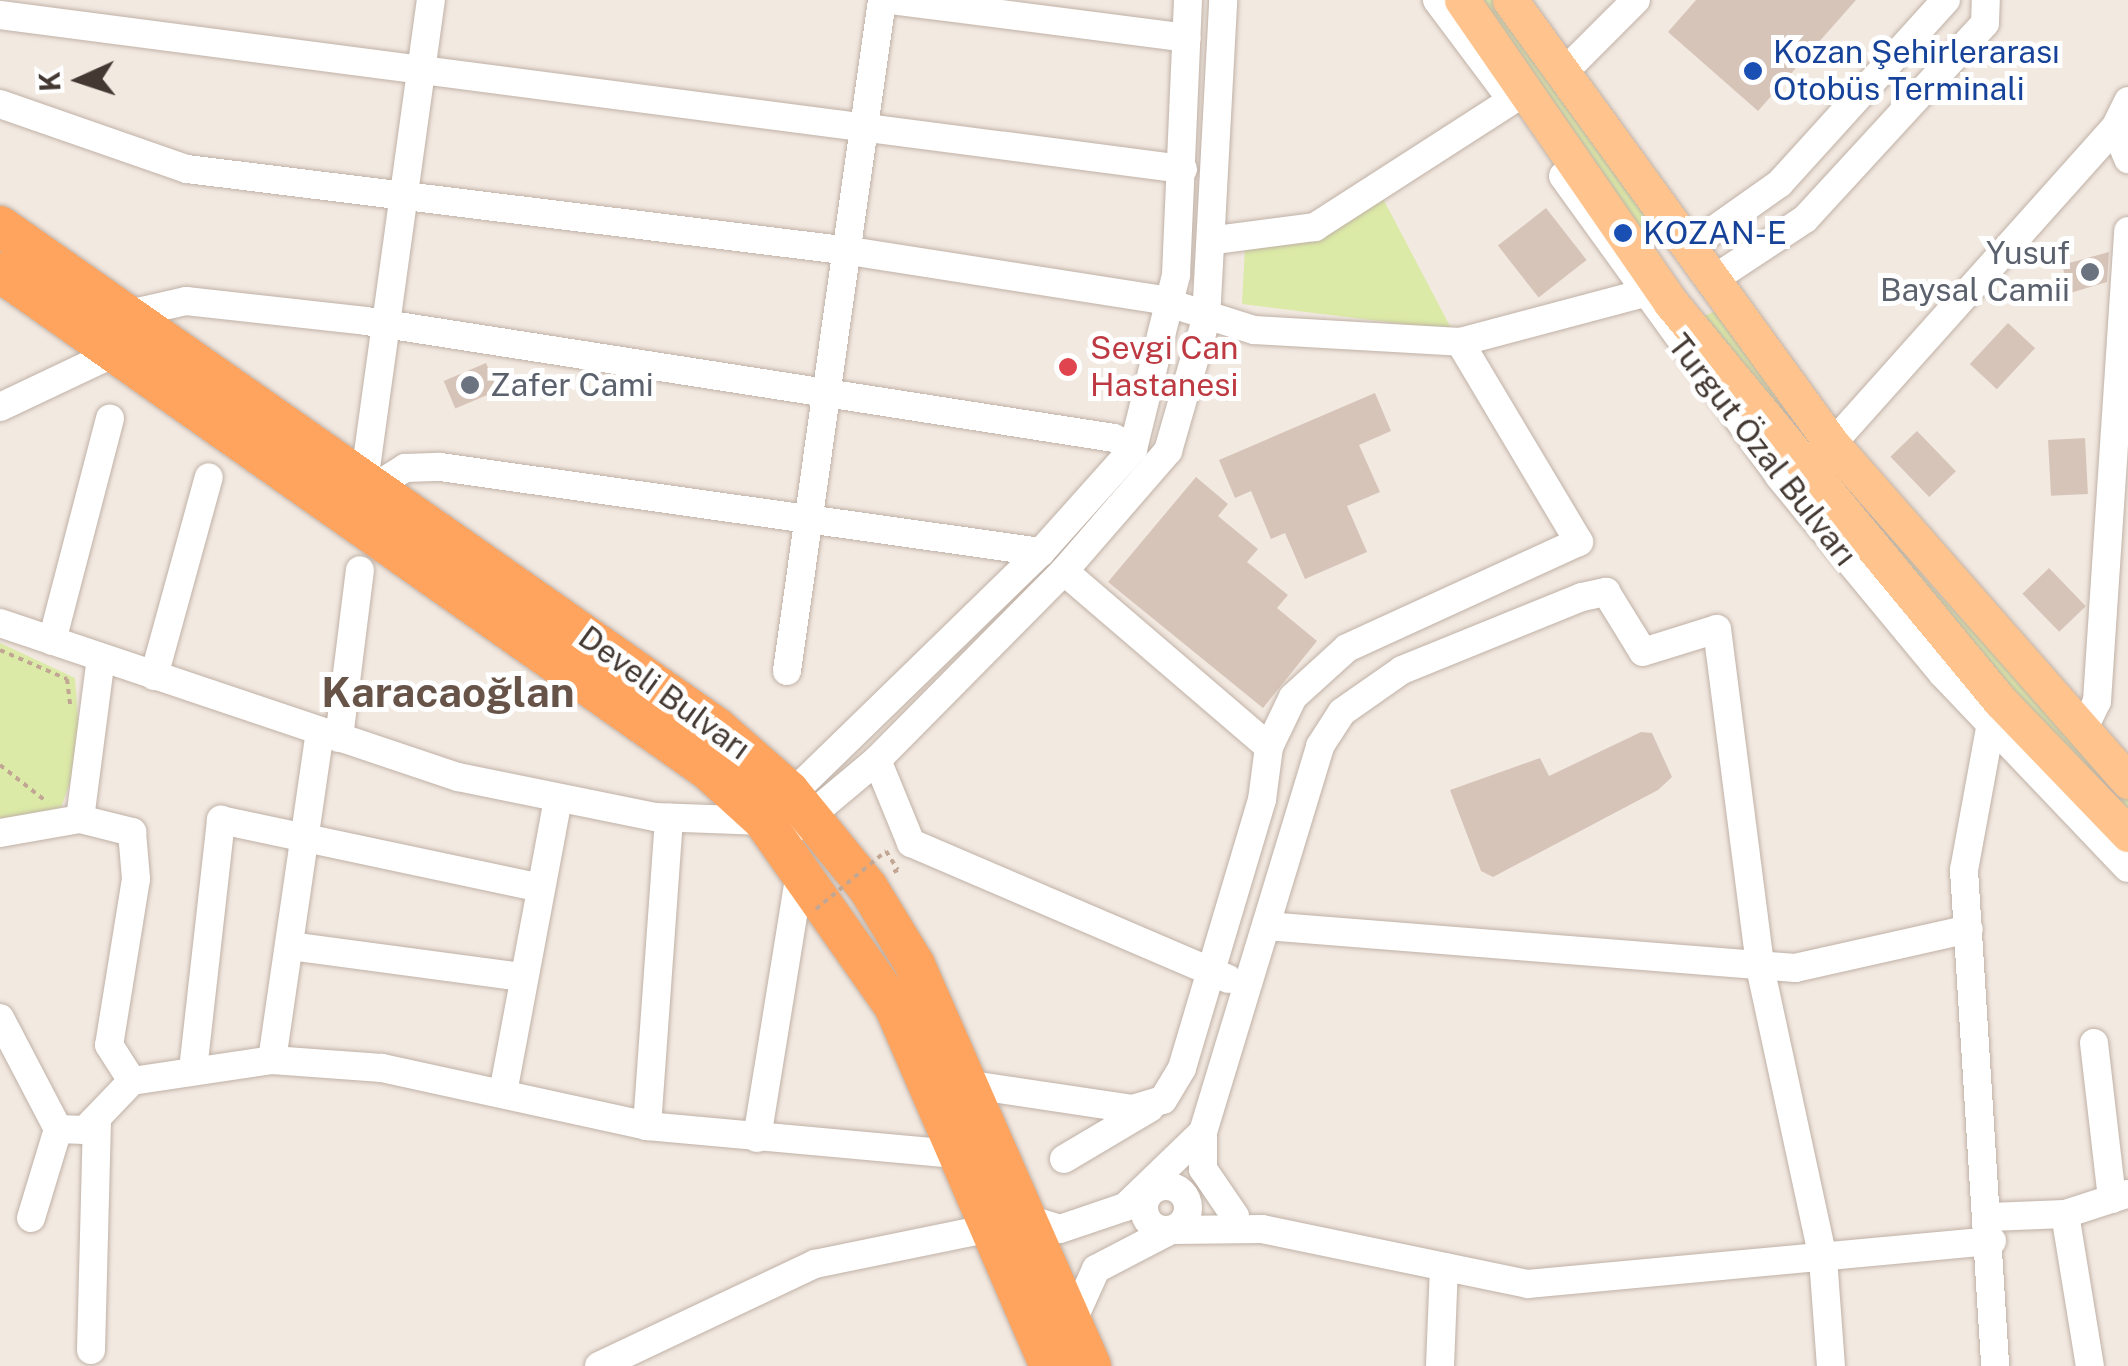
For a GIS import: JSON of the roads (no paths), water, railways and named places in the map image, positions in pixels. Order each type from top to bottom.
[{"type":"highway","name":"Develi Bulvarı","points":[[0,226],[716,728],[790,828],[894,1006],[964,1156],[1013,1224],[1073,1320],[1090,1366]]},
{"type":"highway","name":"Develi Bulvarı","points":[[0,272],[790,828],[896,930],[972,1085],[1050,1366]]},
{"type":"main road","name":"Turgut Özal Bulvarı","points":[[1462,0],[1654,291],[1994,711],[2128,834]]},
{"type":"main road","name":"Turgut Özal Bulvarı","points":[[1510,0],[1718,277],[1832,444],[2128,780]]},
{"type":"main road","points":[[1694,244],[1670,250],[1654,291],[1702,298],[1718,277]]},
{"type":"street","points":[[369,485],[431,0]]},
{"type":"street","points":[[787,671],[850,252],[882,0]]},
{"type":"street","points":[[891,0],[1188,38]]},
{"type":"street","points":[[757,1138],[790,828],[1133,449],[1168,304],[1183,168],[1188,0]]},
{"type":"street","points":[[0,624],[329,735],[558,798],[669,818],[790,828],[878,760],[1064,571],[1168,451],[1206,319],[1214,240],[1223,0]]},
{"type":"street","name":"Turgut Özal Bulvarı","points":[[1437,0],[1654,291]]},
{"type":"street","points":[[1563,73],[1636,0]]},
{"type":"street","points":[[1694,244],[1780,183],[1946,0]]},
{"type":"street","points":[[1718,277],[1804,219],[1985,22],[1986,0]]},
{"type":"street","points":[[0,14],[1183,168]]},
{"type":"street","points":[[1214,240],[1315,227],[1512,100]]},
{"type":"street","points":[[1832,444],[2114,128],[2128,102]]},
{"type":"street","points":[[0,104],[187,169],[850,252],[1168,304],[1206,319],[1460,342],[1654,291]]},
{"type":"street","points":[[2114,128],[2128,159]]},
{"type":"street","points":[[2082,732],[2098,701],[2121,449],[2128,232]]},
{"type":"street","points":[[125,315],[186,301],[387,324],[1114,438],[1133,449]]},
{"type":"street","points":[[1064,1160],[1150,1108],[1182,1068],[1212,974],[1269,748],[1293,697],[1348,648],[1579,542],[1460,342]]},
{"type":"street","points":[[0,406],[112,354]]},
{"type":"street","points":[[52,642],[110,418]]},
{"type":"street","points":[[369,485],[405,468],[440,467],[1042,552]]},
{"type":"street","points":[[154,676],[209,477]]},
{"type":"street","points":[[272,1060],[305,836],[329,735],[360,570]]},
{"type":"street","points":[[1064,571],[1269,748]]},
{"type":"street","points":[[1235,1216],[1203,1169],[1203,1132],[1320,746],[1342,712],[1402,670],[1582,597],[1606,592],[1643,652],[1718,629],[1760,966],[1823,1258],[1830,1366]]},
{"type":"street","points":[[80,819],[101,658]]},
{"type":"street","points":[[1994,711],[1964,870],[1991,1230],[1995,1366]]},
{"type":"street","name":"Turgut Özal Bulvarı","points":[[1994,711],[2128,868]]},
{"type":"street","points":[[878,760],[912,843],[1212,974],[1249,985]]},
{"type":"street","points":[[503,1094],[537,886],[558,798]]},
{"type":"street","points":[[646,1126],[669,818]]},
{"type":"street","points":[[0,833],[80,819],[132,832],[136,879],[109,1045],[132,1081]]},
{"type":"street","points":[[193,1070],[221,820],[537,886]]},
{"type":"street","points":[[1266,926],[1795,968],[1969,929]]},
{"type":"street","points":[[290,946],[522,977]]},
{"type":"street","points":[[0,1018],[58,1129],[31,1218]]},
{"type":"street","points":[[1152,1191],[1146,1217],[1171,1230],[1262,1230],[1528,1284],[1823,1258],[1991,1230],[2065,1214],[2120,1196],[2094,1044]]},
{"type":"street","points":[[91,1350],[97,1122],[132,1081],[272,1060],[382,1068],[646,1126],[964,1156]]},
{"type":"street","points":[[972,1085],[1150,1108]]},
{"type":"street","points":[[58,1129],[97,1122]]},
{"type":"street","points":[[599,1366],[814,1264],[1013,1224],[1060,1229],[1087,1222],[1152,1191],[1203,1132]]},
{"type":"street","points":[[1152,1191],[1184,1194],[1262,1230]]},
{"type":"street","points":[[1073,1320],[1096,1269],[1171,1230],[1187,1215],[1184,1194]]},
{"type":"street","points":[[2065,1214],[2090,1366]]},
{"type":"street","points":[[1440,1366],[1444,1267]]},
{"type":"place","name":"Kozan Şehirlerarası Otobüs Terminali","points":[[1753,71]]},
{"type":"place","name":"KOZAN-E","points":[[1623,233]]},
{"type":"place","name":"Yusuf Baysal Camii","points":[[2090,272]]},
{"type":"place","name":"Sevgi Can Hastanesi","points":[[1068,367]]},
{"type":"place","name":"Zafer Cami","points":[[470,385]]},
{"type":"district","name":"Karacaoğlan","points":[[448,692]]}]
